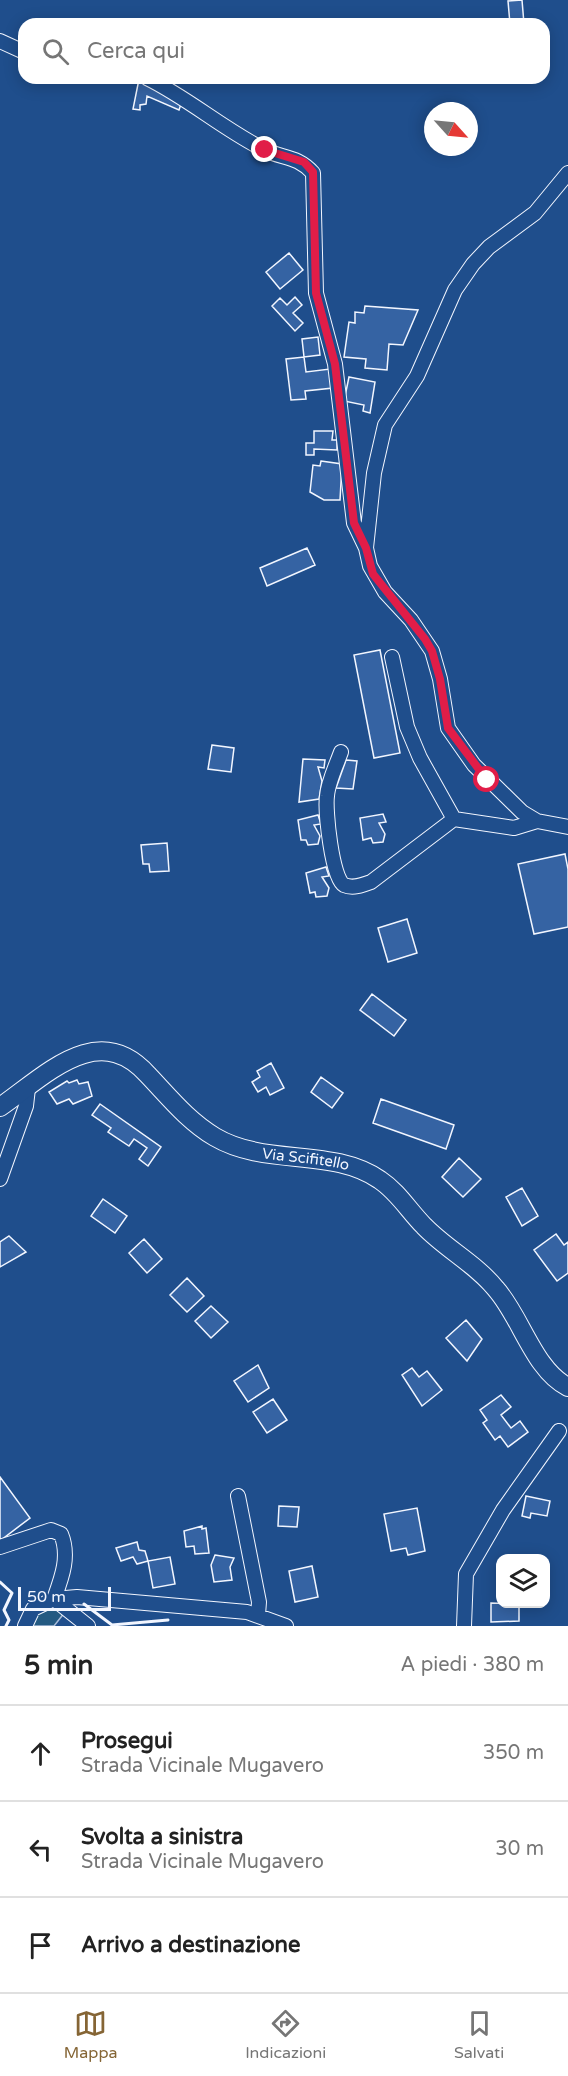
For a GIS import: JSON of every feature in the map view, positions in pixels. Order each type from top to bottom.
[{"type":"main road","name":"Via Scifitello","points":[[0,1107],[75,1056],[95,1051],[122,1053],[132,1058],[188,1117],[216,1138],[254,1153],[346,1165],[372,1175],[396,1194],[424,1227],[497,1290],[548,1371],[568,1387]]},
{"type":"street","points":[[0,41],[18,49]]},
{"type":"street","points":[[159,84],[181,95],[265,150],[304,162],[313,172],[316,293],[335,364],[354,523],[366,548],[373,574],[432,651],[440,679],[445,718],[454,738],[487,780],[522,812],[537,822]]},
{"type":"street","points":[[366,548],[374,473],[385,424],[417,376],[455,290],[473,264],[489,247],[535,213],[568,173]]},
{"type":"street","points":[[393,657],[407,727],[420,758],[454,819]]},
{"type":"street","points":[[340,752],[327,796],[332,855],[338,880],[345,886],[357,887],[371,882],[454,819],[514,828],[537,822],[568,827]]},
{"type":"street","points":[[0,1179],[26,1106],[28,1088]]},
{"type":"street","points":[[464,1626],[466,1574],[503,1510],[559,1431]]},
{"type":"street","points":[[238,1496],[259,1602],[258,1615]]},
{"type":"street","points":[[0,1547],[51,1530],[61,1534],[66,1548],[63,1575],[54,1599]]},
{"type":"street","points":[[24,1626],[33,1609],[54,1599],[88,1598],[258,1615],[286,1626]]},
{"type":"street","points":[[54,1599],[88,1626]]},
{"type":"shaded area","points":[[51,1606],[65,1612],[54,1626],[28,1626],[35,1614]]},
{"type":"building","points":[[522,0],[524,18],[509,18],[508,1]]},
{"type":"building","points":[[138,84],[149,84],[182,101],[179,110],[147,96],[146,104],[140,105],[140,110],[133,109]]},
{"type":"building","points":[[289,253],[303,270],[280,289],[266,272]]},
{"type":"building","points":[[295,297],[302,305],[293,313],[303,323],[295,331],[272,306],[280,298],[287,305]]},
{"type":"building","points":[[365,306],[418,310],[403,345],[389,344],[387,370],[365,368],[366,359],[344,357],[349,322],[355,323],[355,312],[364,313]]},
{"type":"building","points":[[318,337],[320,355],[304,357],[302,339]]},
{"type":"building","points":[[304,357],[306,372],[330,369],[333,388],[305,391],[306,399],[291,400],[286,359]]},
{"type":"building","points":[[349,377],[375,382],[370,413],[363,411],[364,405],[344,401]]},
{"type":"building","points":[[314,431],[333,431],[332,440],[337,440],[337,450],[314,449],[314,455],[306,455],[306,443],[314,443]]},
{"type":"building","points":[[321,461],[342,464],[340,500],[324,500],[310,492],[313,465],[320,466]]},
{"type":"building","points":[[307,548],[315,565],[267,586],[260,568]]},
{"type":"building","points":[[380,650],[400,753],[374,758],[354,655]]},
{"type":"building","points":[[212,745],[234,748],[231,772],[208,769]]},
{"type":"building","points":[[303,759],[325,760],[324,768],[318,767],[322,781],[319,799],[299,802]]},
{"type":"building","points":[[346,760],[357,761],[353,789],[336,788]]},
{"type":"building","points":[[383,814],[386,822],[379,823],[385,834],[383,842],[373,843],[371,838],[363,840],[360,818]]},
{"type":"building","points":[[318,815],[321,824],[314,825],[320,836],[318,844],[308,845],[306,840],[301,840],[298,820]]},
{"type":"building","points":[[167,843],[169,871],[150,872],[149,864],[143,864],[141,845]]},
{"type":"building","points":[[565,854],[568,869],[568,927],[534,934],[518,864]]},
{"type":"building","points":[[326,867],[329,876],[322,877],[329,888],[327,896],[316,897],[315,892],[310,893],[306,873]]},
{"type":"building","points":[[407,919],[417,953],[388,962],[378,928]]},
{"type":"building","points":[[372,994],[406,1020],[394,1036],[360,1010]]},
{"type":"building","points":[[271,1063],[284,1088],[270,1095],[266,1087],[258,1092],[252,1082],[260,1077],[257,1071]]},
{"type":"building","points":[[321,1077],[343,1093],[332,1108],[311,1092]]},
{"type":"building","points":[[77,1080],[79,1084],[88,1082],[92,1096],[73,1104],[69,1099],[57,1104],[49,1092],[67,1081],[69,1083]]},
{"type":"building","points":[[381,1099],[454,1125],[446,1149],[373,1123]]},
{"type":"building","points":[[100,1104],[161,1147],[148,1166],[139,1159],[147,1148],[134,1139],[129,1146],[108,1132],[111,1128],[92,1115]]},
{"type":"building","points":[[459,1158],[481,1179],[463,1197],[442,1177]]},
{"type":"building","points":[[522,1188],[538,1216],[522,1226],[506,1197]]},
{"type":"building","points":[[103,1199],[127,1216],[115,1233],[91,1216]]},
{"type":"building","points":[[556,1234],[564,1245],[568,1242],[568,1273],[557,1281],[534,1250]]},
{"type":"building","points":[[9,1236],[26,1252],[0,1267],[0,1242]]},
{"type":"building","points":[[144,1239],[162,1259],[147,1273],[129,1253]]},
{"type":"building","points":[[187,1278],[204,1296],[187,1312],[170,1295]]},
{"type":"building","points":[[211,1306],[228,1322],[211,1338],[195,1321]]},
{"type":"building","points":[[466,1320],[482,1339],[467,1361],[446,1338]]},
{"type":"building","points":[[258,1365],[269,1388],[248,1402],[234,1381]]},
{"type":"building","points":[[412,1368],[419,1377],[427,1371],[442,1390],[422,1406],[402,1375]]},
{"type":"building","points":[[501,1395],[511,1407],[501,1415],[511,1428],[520,1421],[528,1432],[508,1447],[500,1436],[495,1440],[483,1423],[487,1420],[480,1410]]},
{"type":"building","points":[[273,1399],[287,1420],[267,1433],[253,1412]]},
{"type":"building","points":[[0,1477],[30,1518],[1,1540],[0,1538]]},
{"type":"building","points":[[526,1496],[550,1501],[547,1516],[531,1513],[530,1518],[522,1516]]},
{"type":"building","points":[[279,1506],[299,1507],[297,1527],[278,1526]]},
{"type":"building","points":[[417,1508],[425,1551],[408,1555],[406,1548],[391,1551],[384,1514]]},
{"type":"building","points":[[202,1526],[202,1529],[206,1528],[209,1553],[195,1554],[194,1546],[186,1547],[184,1531]]},
{"type":"building","points":[[137,1542],[139,1550],[145,1551],[148,1561],[137,1564],[133,1557],[121,1561],[116,1548]]},
{"type":"building","points":[[215,1555],[234,1558],[230,1567],[232,1580],[214,1582],[211,1565]]},
{"type":"building","points":[[170,1557],[175,1584],[153,1588],[148,1561]]},
{"type":"building","points":[[312,1566],[318,1597],[295,1602],[289,1571]]},
{"type":"building","points":[[491,1603],[496,1603],[496,1608],[519,1608],[519,1621],[491,1622]]},
{"type":"wall","points":[[0,1582],[12,1593],[4,1610],[9,1620],[6,1626]]},
{"type":"wall","points":[[84,1604],[112,1625],[168,1620]]},
{"type":"route","points":[[265,150],[304,162],[313,172],[316,293],[335,364],[354,523],[366,548],[369,566],[385,592],[411,620],[432,651],[440,679],[448,728],[487,780]]}]
